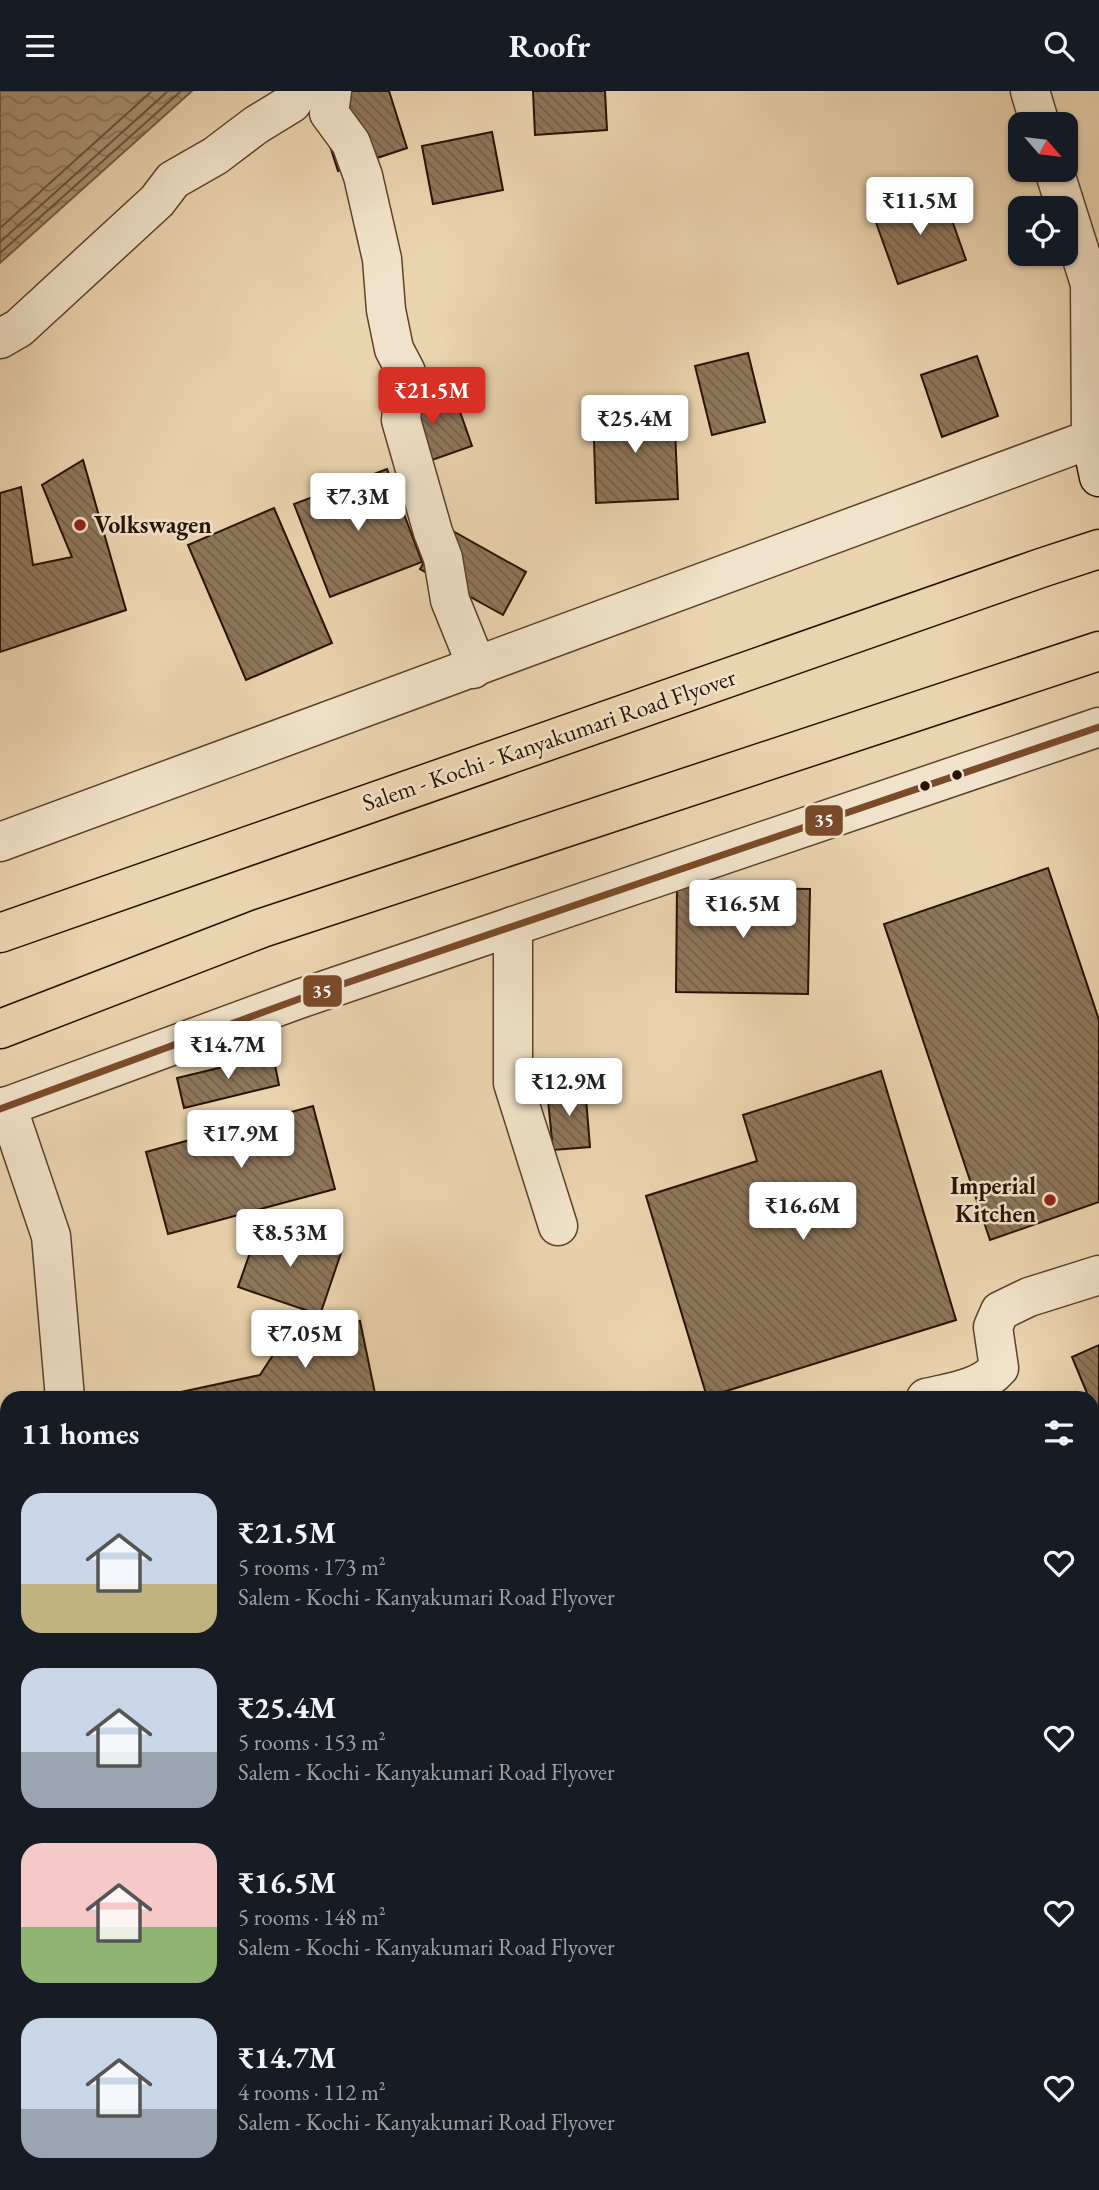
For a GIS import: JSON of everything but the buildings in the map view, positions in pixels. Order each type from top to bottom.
[{"type":"highway","name":"Salem - Kochi - Kanyakumari Road Flyover","points":[[0,933],[1099,549]]},
{"type":"highway","points":[[0,1029],[262,928],[1086,655]]},
{"type":"street","points":[[0,339],[19,328],[157,201],[173,180],[215,156],[256,125],[292,103],[299,91]]},
{"type":"street","points":[[332,91],[329,113],[351,143],[363,176],[382,259],[386,310],[394,349],[406,372],[401,420],[443,558],[450,600],[471,652],[473,669]]},
{"type":"street","points":[[1030,91],[1036,112]]},
{"type":"street","points":[[1059,182],[1094,294],[1095,438],[1099,477]]},
{"type":"street","points":[[0,842],[1095,438]]},
{"type":"street","points":[[64,1391],[51,1236],[4,1108],[299,999],[1099,727]]},
{"type":"street","points":[[513,926],[513,1083],[558,1226]]},
{"type":"street","points":[[954,1391],[990,1378],[999,1368],[993,1327],[1000,1311],[1030,1297],[1099,1275]]},
{"type":"water","points":[[0,91],[192,91],[0,263]]},
{"type":"transit line","name":"35","points":[[0,1109],[299,999],[1099,727]]},
{"type":"place","name":"Volkswagen","points":[[80,525]]},
{"type":"place","name":"Imperial Kitchen","points":[[1050,1200]]}]
